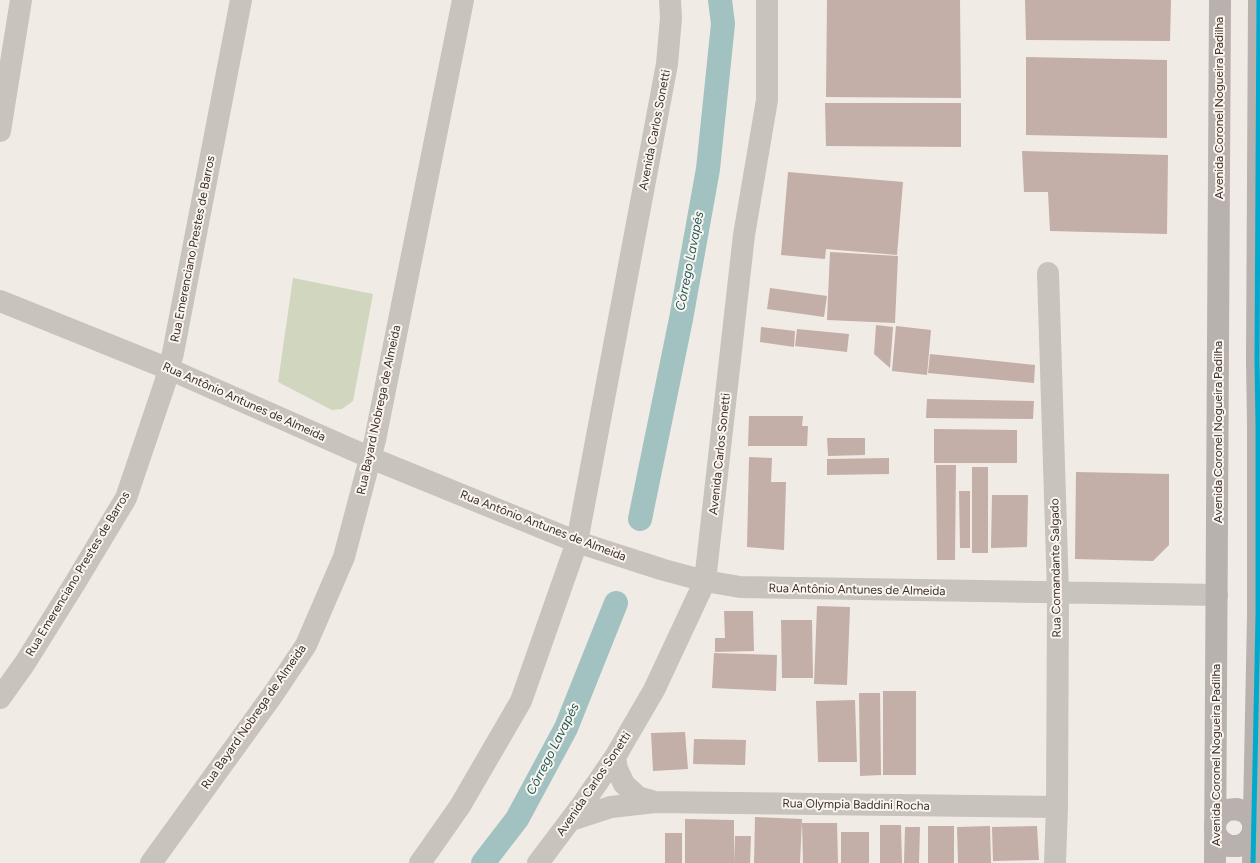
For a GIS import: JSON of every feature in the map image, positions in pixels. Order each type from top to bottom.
[{"type":"main road","name":"Avenida Coronel Nogueira Padilha","points":[[1215,863],[1220,0]]},
{"type":"main road","points":[[1253,863],[1258,616],[1258,424],[1256,360],[1259,0]]},
{"type":"main road","points":[[1237,809],[1253,827],[1239,846],[1229,846],[1221,841],[1215,828],[1220,815],[1227,810],[1237,809]]},
{"type":"street","points":[[0,131],[7,43],[21,0]]},
{"type":"street","name":"Rua Emerenciano Prestes de Barros","points":[[0,698],[25,663],[126,498],[169,369],[241,0]]},
{"type":"street","name":"Rua Bayard Nobrega de Almeida","points":[[151,863],[274,693],[306,644],[344,557],[371,458],[463,0]]},
{"type":"street","name":"Avenida Carlos Sonetti","points":[[420,863],[460,806],[521,701],[586,545],[667,64],[671,18],[670,0]]},
{"type":"street","name":"Avenida Carlos Sonetti","points":[[538,863],[571,820],[615,757],[654,690],[706,581],[744,235],[767,100],[767,0]]},
{"type":"street","name":"Rua Comandante Salgado","points":[[1048,272],[1058,593],[1058,807],[1055,863]]},
{"type":"street","name":"Rua Antônio Antunes de Almeida","points":[[0,301],[169,369],[371,458],[586,545],[664,570],[706,581],[740,587],[1217,595]]},
{"type":"street","name":"Rua Olympia Baddini Rocha","points":[[615,757],[617,769],[624,784],[638,797],[655,802]]},
{"type":"street","name":"Rua Olympia Baddini Rocha","points":[[571,820],[611,807],[655,802],[1058,807]]},
{"type":"green space","points":[[293,278],[373,294],[353,401],[342,409],[332,410],[278,382]]},
{"type":"building","points":[[827,0],[960,0],[961,98],[826,97]]},
{"type":"building","points":[[1025,0],[1171,0],[1170,41],[1026,40]]},
{"type":"building","points":[[1026,57],[1167,60],[1167,138],[1026,135]]},
{"type":"building","points":[[825,103],[961,103],[961,147],[826,146]]},
{"type":"building","points":[[1022,151],[1168,155],[1167,234],[1050,231],[1048,192],[1024,192]]},
{"type":"building","points":[[788,172],[903,182],[897,255],[826,249],[825,259],[781,255]]},
{"type":"building","points":[[830,252],[898,256],[895,323],[827,320]]},
{"type":"building","points":[[770,288],[827,296],[824,317],[767,309]]},
{"type":"building","points":[[876,325],[893,327],[890,368],[874,354]]},
{"type":"building","points":[[896,326],[931,330],[927,375],[892,371]]},
{"type":"building","points":[[761,327],[795,331],[794,347],[760,342]]},
{"type":"building","points":[[797,329],[849,334],[847,352],[795,346]]},
{"type":"building","points":[[930,354],[1035,365],[1034,383],[928,373]]},
{"type":"building","points":[[927,399],[1034,401],[1033,419],[926,418]]},
{"type":"building","points":[[749,416],[803,416],[802,426],[808,426],[807,446],[748,446]]},
{"type":"building","points":[[934,429],[1017,430],[1017,463],[934,463]]},
{"type":"building","points":[[827,438],[865,438],[865,455],[828,456]]},
{"type":"building","points":[[749,457],[772,458],[771,482],[786,482],[784,550],[747,547]]},
{"type":"building","points":[[889,458],[889,474],[827,475],[827,459]]},
{"type":"building","points":[[936,465],[956,465],[955,560],[937,560]]},
{"type":"building","points":[[972,467],[988,467],[988,553],[972,553]]},
{"type":"building","points":[[1076,472],[1169,474],[1169,545],[1153,561],[1075,559]]},
{"type":"building","points":[[959,491],[970,491],[970,548],[960,548]]},
{"type":"building","points":[[992,495],[1028,495],[1027,547],[991,548]]},
{"type":"building","points":[[817,606],[850,607],[847,685],[814,684]]},
{"type":"building","points":[[724,611],[753,611],[754,651],[715,652],[715,638],[725,638]]},
{"type":"building","points":[[781,620],[812,620],[813,678],[782,678]]},
{"type":"building","points":[[714,653],[777,655],[776,691],[712,688]]},
{"type":"building","points":[[883,691],[916,691],[916,775],[883,775]]},
{"type":"building","points":[[859,693],[880,693],[881,775],[860,776]]},
{"type":"building","points":[[855,700],[857,762],[818,762],[816,701]]},
{"type":"building","points":[[685,732],[688,769],[653,771],[651,733]]},
{"type":"building","points":[[694,739],[746,740],[745,765],[693,764]]},
{"type":"building","points":[[755,817],[802,819],[800,863],[754,863]]},
{"type":"building","points":[[685,819],[734,820],[734,863],[685,863]]},
{"type":"building","points":[[802,823],[837,823],[838,863],[803,863]]},
{"type":"building","points":[[880,825],[901,825],[902,863],[880,863]]},
{"type":"building","points":[[928,826],[954,826],[954,863],[928,863]]},
{"type":"building","points":[[990,826],[991,863],[958,863],[957,827]]},
{"type":"building","points":[[1037,826],[1039,860],[993,861],[992,827]]},
{"type":"building","points":[[905,827],[920,827],[919,863],[904,863]]},
{"type":"building","points":[[841,832],[869,832],[869,863],[841,863]]},
{"type":"building","points":[[665,833],[682,833],[682,863],[665,863]]},
{"type":"building","points":[[735,836],[751,836],[750,863],[734,863]]},
{"type":"waterway","name":"Córrego Lavapés","points":[[640,519],[681,319],[708,169],[723,24],[720,0]]},
{"type":"waterway","name":"Córrego Lavapés","points":[[483,863],[517,819],[566,728],[616,603]]},
{"type":"transit line","points":[[1253,863],[1258,616],[1257,360],[1259,0]]}]
